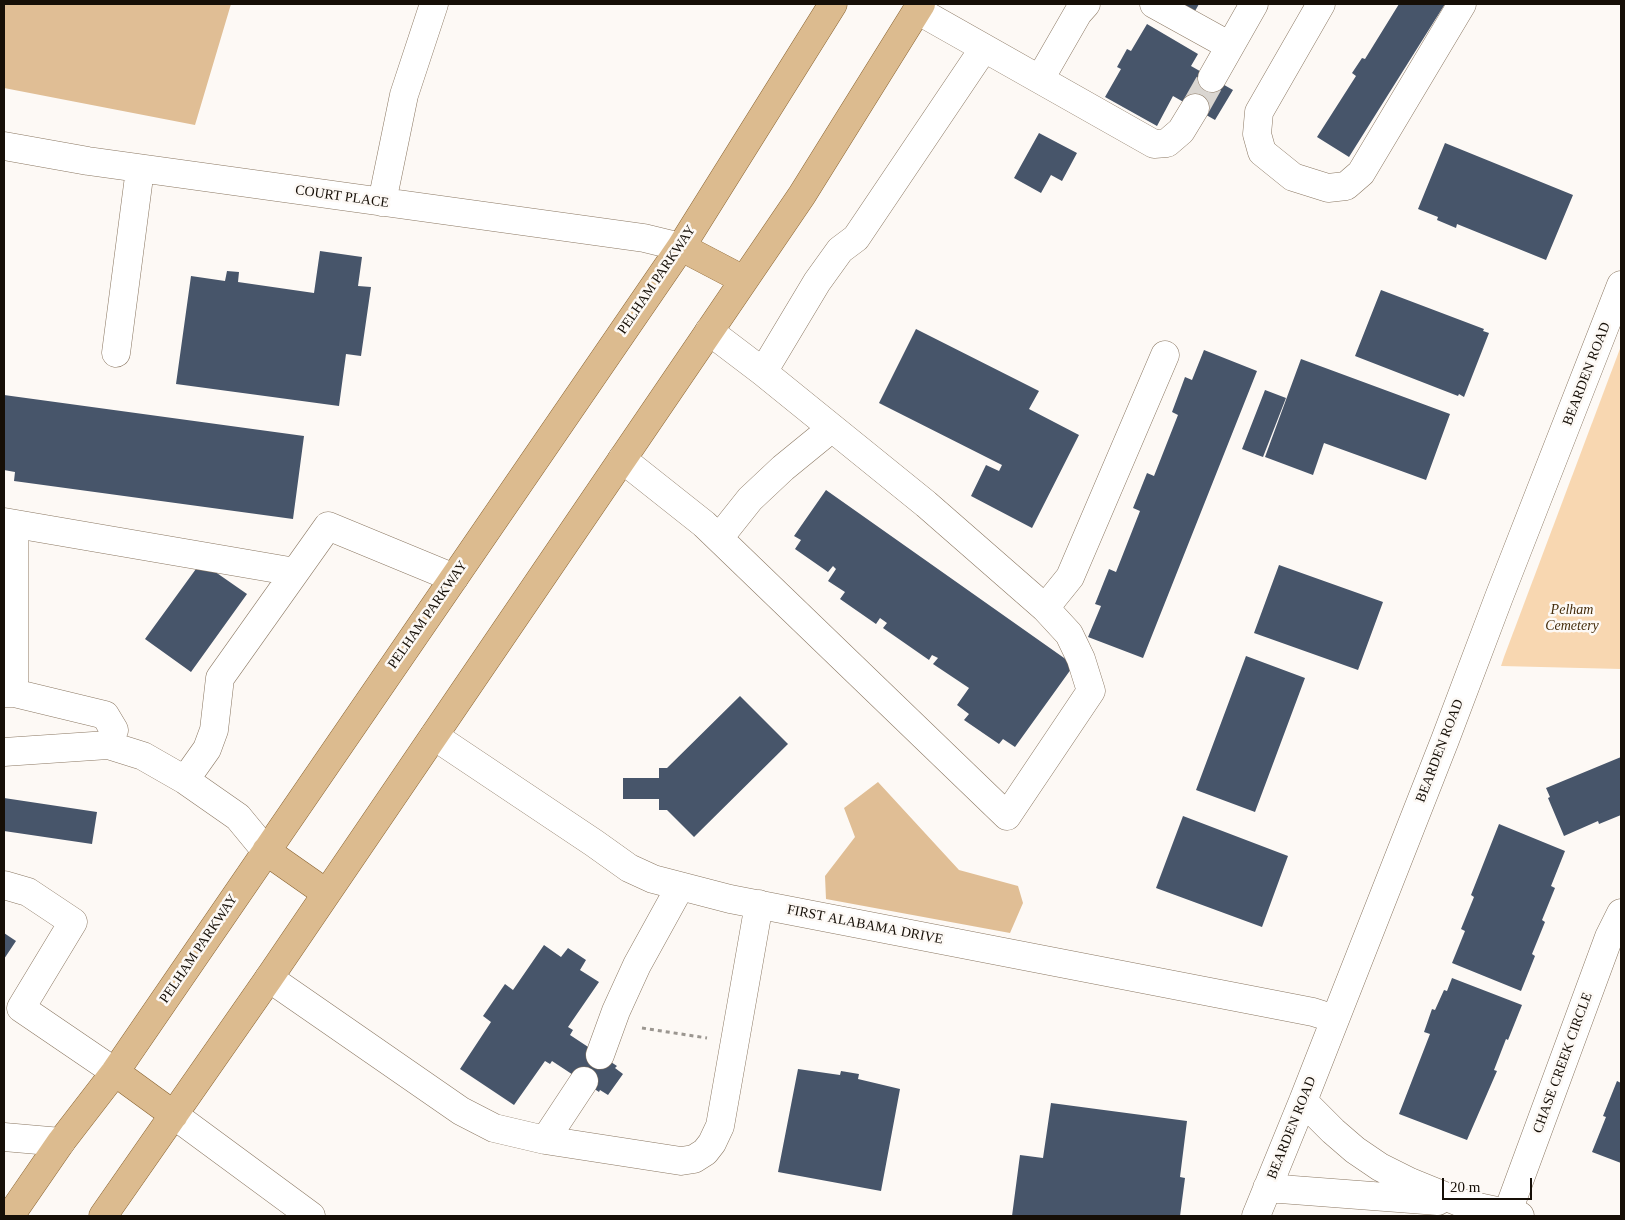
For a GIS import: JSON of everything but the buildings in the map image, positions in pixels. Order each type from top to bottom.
[{"type":"main road","name":"PELHAM PARKWAY","points":[[10,1216],[61,1142],[115,1072],[681,247],[833,4]]},
{"type":"main road","points":[[103,1216],[269,978],[802,196],[919,7]]},
{"type":"main road","points":[[681,247],[744,280]]},
{"type":"main road","points":[[266,851],[326,893]]},
{"type":"main road","points":[[115,1072],[174,1115]]},
{"type":"street","points":[[382,202],[404,95],[434,4]]},
{"type":"street","points":[[1040,79],[1078,13],[1086,4]]},
{"type":"street","points":[[1154,4],[1230,46]]},
{"type":"street","points":[[1212,78],[1254,4]]},
{"type":"street","points":[[1321,4],[1259,112],[1257,134],[1262,152],[1294,177],[1328,188],[1346,186],[1361,173],[1462,4]]},
{"type":"street","points":[[919,7],[984,48],[1154,144],[1167,144],[1181,131],[1195,108]]},
{"type":"street","points":[[763,372],[817,282],[840,250],[856,238],[984,48]]},
{"type":"street","name":"COURT PLACE","points":[[4,146],[140,169],[644,238],[681,247]]},
{"type":"street","points":[[116,353],[140,169]]},
{"type":"street","name":"BEARDEN ROAD","points":[[1256,1216],[1304,1101],[1616,315],[1621,285]]},
{"type":"street","points":[[622,459],[704,524],[1006,816],[1090,691],[1081,659],[1069,634],[1045,608],[926,504],[763,372],[709,331]]},
{"type":"street","points":[[1045,608],[1070,577],[1165,355]]},
{"type":"street","points":[[719,538],[750,499],[783,468],[832,428]]},
{"type":"street","points":[[108,745],[114,730],[105,715],[9,693],[9,523],[295,572]]},
{"type":"street","points":[[185,780],[207,749],[214,730],[220,678],[328,526],[454,578]]},
{"type":"street","name":"FIRST ALABAMA DRIVE","points":[[434,736],[594,842],[629,868],[654,879],[680,887],[760,904],[1293,1008],[1335,1019]]},
{"type":"street","points":[[4,752],[108,745],[143,756],[185,780],[238,817],[266,851]]},
{"type":"street","points":[[4,885],[28,892],[73,922],[21,1008],[115,1072]]},
{"type":"street","points":[[600,1055],[611,1023],[641,956],[680,887]]},
{"type":"street","points":[[269,978],[461,1112],[494,1128],[545,1140],[681,1160],[694,1159],[712,1143],[720,1126],[760,904]]},
{"type":"street","name":"CHASE CREEK CIRCLE","points":[[1267,1188],[1464,1204],[1514,1215],[1609,937],[1621,913]]},
{"type":"street","points":[[545,1140],[584,1081]]},
{"type":"street","name":"CHASE CREEK CIRCLE","points":[[1304,1101],[1333,1131],[1355,1150],[1380,1167],[1410,1182],[1464,1204]]},
{"type":"street","points":[[174,1115],[311,1216]]},
{"type":"street","points":[[4,1137],[61,1142]]},
{"type":"path","points":[[611,1023],[735,1043]]},
{"type":"green space","name":"Pelham Cemetery","points":[[1621,346],[1621,669],[1501,666],[1504,657]]},
{"type":"shaded area","points":[[4,4],[231,4],[195,125],[4,88]]},
{"type":"shaded area","points":[[878,782],[959,870],[1018,886],[1023,903],[1010,933],[826,899],[825,876],[855,837],[844,808]]},
{"type":"tunnel","points":[[1195,108],[1212,78]]}]
